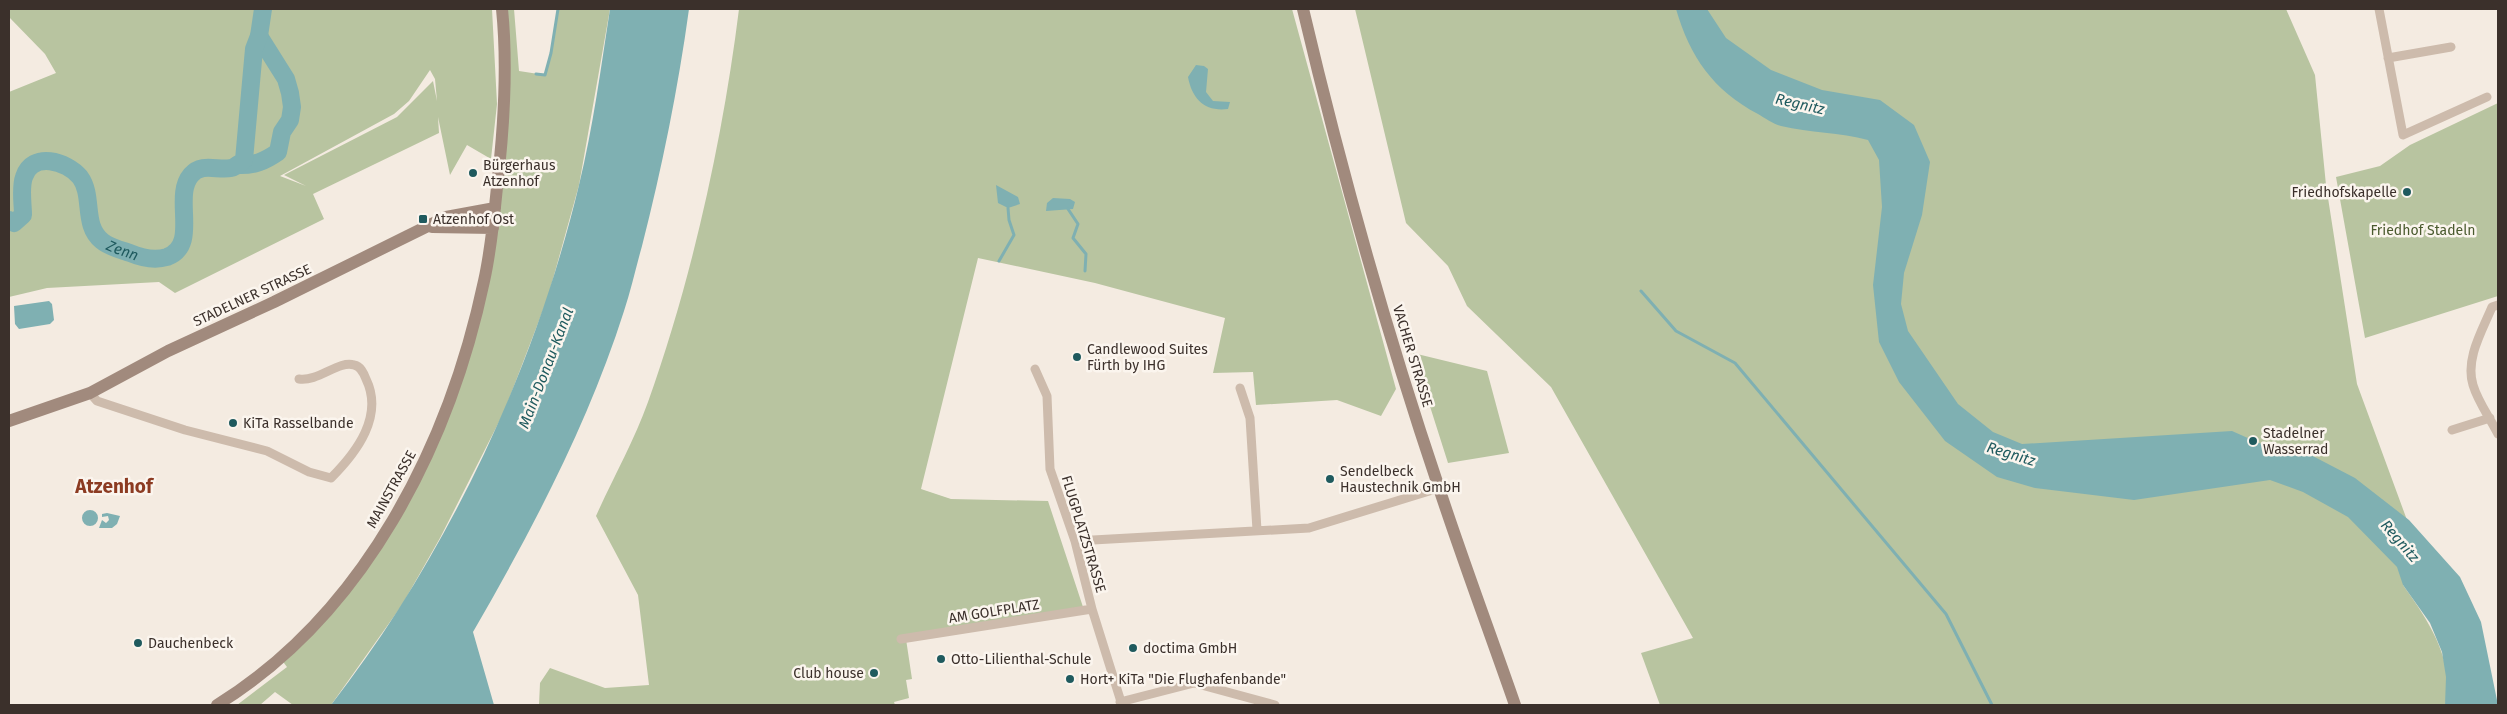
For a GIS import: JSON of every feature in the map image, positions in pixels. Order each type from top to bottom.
[{"type":"street","points":[[493,228],[506,85],[502,9]]},
{"type":"street","name":"VACHER STRASSE","points":[[1303,9],[1370,265],[1439,488],[1515,705]]},
{"type":"street","points":[[2379,9],[2403,135],[2487,97]]},
{"type":"street","points":[[2388,58],[2450,47]]},
{"type":"street","name":"STADELNER STRASSE","points":[[9,421],[90,393],[168,351],[446,218],[495,208]]},
{"type":"street","name":"STADELNER STRASSE","points":[[429,227],[493,228]]},
{"type":"street","name":"MAINSTRASSE","points":[[217,705],[242,690],[300,643],[353,580],[401,507],[434,440],[467,349],[484,280],[493,228]]},
{"type":"street","points":[[2498,304],[2492,307],[2473,355],[2470,370],[2473,386],[2498,434]]},
{"type":"street","points":[[90,393],[97,400],[185,430],[268,451],[309,472],[331,478],[347,462],[361,440],[372,415],[370,386],[362,370],[355,365],[347,365],[308,380],[299,378]]},
{"type":"street","name":"FLUGPLATZSTRASSE","points":[[1034,369],[1047,396],[1050,469],[1075,541],[1092,609],[1121,703]]},
{"type":"street","points":[[1240,388],[1250,418],[1257,530]]},
{"type":"street","points":[[2452,430],[2490,418]]},
{"type":"street","points":[[1075,541],[1308,528],[1439,488]]},
{"type":"street","name":"AM GOLFPLATZ","points":[[901,639],[1092,609]]},
{"type":"street","points":[[1121,703],[1194,682],[1275,705]]},
{"type":"green space","points":[[9,9],[492,9],[497,104],[491,159],[467,145],[450,175],[438,117],[439,133],[313,194],[324,219],[175,293],[159,282],[47,288],[9,297],[9,92],[56,73],[45,54],[9,17]],"holes":[[[430,70],[435,79],[437,101],[433,81],[397,117],[284,175],[306,186],[280,176],[394,114],[409,101]]]},
{"type":"green space","points":[[502,9],[514,9],[519,71],[545,75],[551,53],[558,9],[610,9],[579,185],[548,297],[504,412],[440,538],[402,605],[331,705],[293,705],[275,692],[260,705],[237,705],[287,667],[281,659],[300,643],[401,507],[467,349],[499,171]]},
{"type":"green space","points":[[739,9],[1292,9],[1396,389],[1381,416],[1337,400],[1256,405],[1253,372],[1213,373],[1225,318],[1095,283],[978,258],[921,489],[951,499],[1048,501],[1084,610],[906,639],[912,679],[906,680],[909,698],[894,702],[895,705],[539,705],[540,683],[550,668],[605,688],[649,685],[638,595],[596,516],[648,402],[679,307],[715,158]]},
{"type":"green space","points":[[1355,9],[2286,9],[2315,75],[2326,185],[2357,384],[2418,550],[2403,585],[2430,626],[2443,656],[2447,688],[2445,705],[1660,705],[1641,653],[1693,638],[1551,387],[1467,306],[1448,266],[1406,223]]},
{"type":"green space","name":"Friedhof Stadeln","points":[[2498,103],[2498,296],[2365,338],[2336,177],[2380,166],[2410,145]]},
{"type":"green space","points":[[1413,353],[1487,371],[1509,453],[1448,463]]},
{"type":"water","name":"Main-Donau-Kanal","points":[[610,9],[689,9],[675,99],[656,187],[629,295],[610,353],[594,394],[557,476],[473,632],[494,705],[331,705],[413,587],[449,524],[482,458],[512,391],[538,323],[579,185],[593,120]]},
{"type":"water","name":"Regnitz","points":[[1676,9],[1707,9],[1726,38],[1771,70],[1822,90],[1880,100],[1914,125],[1930,162],[1922,215],[1904,273],[1901,304],[1908,331],[1958,404],[1993,432],[2022,444],[2232,431],[2259,443],[2305,452],[2355,478],[2409,520],[2460,577],[2481,622],[2498,705],[2445,705],[2446,677],[2442,652],[2430,623],[2403,585],[2397,567],[2348,517],[2303,492],[2270,480],[2134,500],[2035,488],[1997,477],[1945,441],[1899,382],[1879,342],[1873,285],[1882,207],[1879,160],[1868,140],[1847,135],[1781,126],[1742,105],[1716,83],[1696,57],[1688,42]]},
{"type":"water","points":[[1196,65],[1204,66],[1208,69],[1206,92],[1213,101],[1230,102],[1228,109],[1206,106],[1196,98],[1188,77]]},
{"type":"water","points":[[996,185],[1018,197],[1020,204],[1008,208],[998,203]]},
{"type":"water","points":[[1053,198],[1070,199],[1075,202],[1073,209],[1046,211],[1047,203]]},
{"type":"water","points":[[49,301],[52,304],[54,320],[50,324],[19,329],[15,324],[14,306]]},
{"type":"water","points":[[87,510],[93,510],[98,515],[96,524],[87,526],[82,521],[82,515]]},
{"type":"water","points":[[107,513],[120,516],[117,524],[112,528],[99,528],[102,520],[106,523],[109,520],[108,516],[102,517],[102,514]]},
{"type":"waterway","name":"Zenn","points":[[9,220],[14,223],[23,215],[22,186],[28,169],[42,161],[50,161],[67,167],[80,177],[87,193],[92,227],[102,241],[112,247],[148,258],[167,257],[177,251],[182,242],[184,232],[184,195],[186,184],[191,175],[195,171],[205,168],[226,169],[238,165],[244,160],[254,49],[259,36],[263,9]]},
{"type":"waterway","points":[[536,74],[545,75],[551,53],[558,9]]},
{"type":"waterway","name":"Zenn","points":[[237,165],[249,165],[259,162],[278,152],[282,132],[290,120],[292,107],[286,79],[259,36]]},
{"type":"waterway","points":[[999,261],[1014,235],[1009,220],[1008,208]]},
{"type":"waterway","points":[[1068,209],[1078,224],[1073,238],[1086,254],[1085,271]]},
{"type":"waterway","points":[[1641,291],[1676,331],[1735,363],[1946,614],[1992,705]]},
{"type":"place","name":"Bürgerhaus Atzenhof","points":[[473,173]]},
{"type":"place","name":"Friedhofskapelle","points":[[2407,192]]},
{"type":"place","name":"Atzenhof Ost","points":[[423,219]]},
{"type":"place","name":"Candlewood Suites Fürth by IHG","points":[[1077,357]]},
{"type":"place","name":"KiTa Rasselbande","points":[[233,423]]},
{"type":"place","name":"Stadelner Wasserrad","points":[[2253,441]]},
{"type":"place","name":"Sendelbeck Haustechnik GmbH","points":[[1330,479]]},
{"type":"place","name":"Dauchenbeck","points":[[138,643]]},
{"type":"place","name":"doctima GmbH","points":[[1133,648]]},
{"type":"place","name":"Otto-Lilienthal-Schule","points":[[941,659]]},
{"type":"place","name":"Club house","points":[[874,673]]},
{"type":"place","name":"Hort+ KiTa \"Die Flughafenbande\"","points":[[1070,679]]},
{"type":"district","name":"Atzenhof","points":[[114,486]]}]
